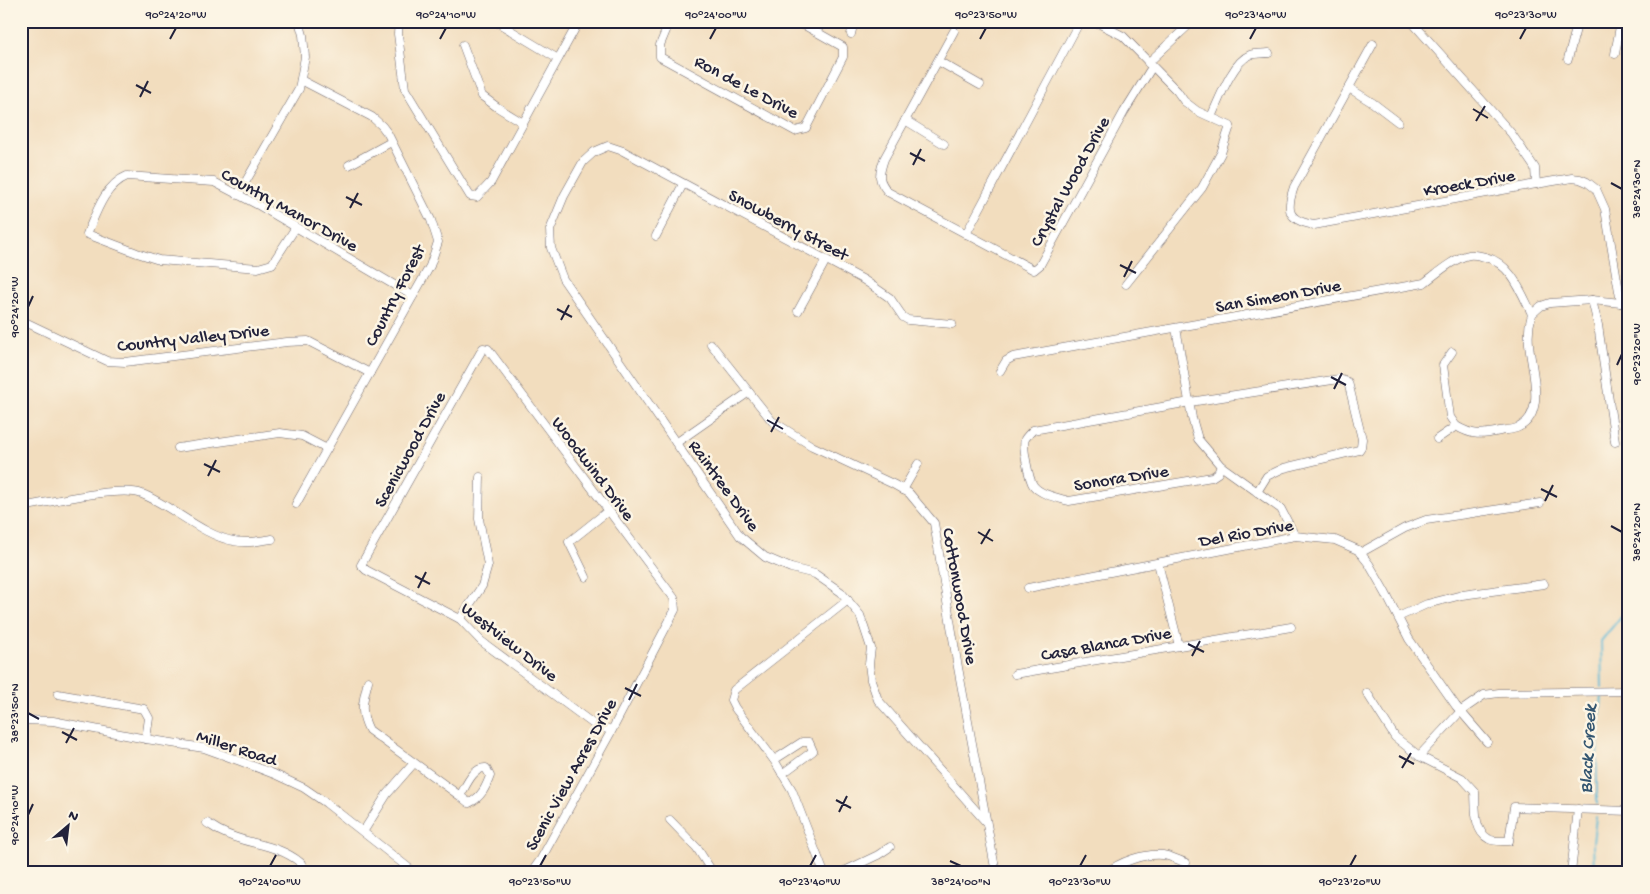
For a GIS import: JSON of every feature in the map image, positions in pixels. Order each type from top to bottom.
[{"type":"street","points":[[238,195],[299,89],[305,58],[303,35],[299,21]]},
{"type":"street","points":[[399,21],[398,34],[405,90],[470,196],[478,197],[491,182],[580,21]]},
{"type":"street","points":[[495,21],[558,59]]},
{"type":"street","name":"Ron de Le Drive","points":[[670,21],[660,45],[660,57],[795,131],[806,128],[843,58],[844,47],[797,21]]},
{"type":"street","points":[[851,34],[854,21]]},
{"type":"street","points":[[966,234],[1080,21]]},
{"type":"street","points":[[1094,21],[1123,36],[1176,90],[1184,101],[1196,111],[1230,126],[1222,153],[1202,188],[1126,284]]},
{"type":"street","points":[[1150,65],[1194,21]]},
{"type":"street","name":"Kroeck Drive","points":[[1349,88],[1294,187],[1289,208],[1295,218],[1302,223],[1314,225],[1536,184],[1535,168],[1511,133],[1411,21]]},
{"type":"street","points":[[1568,59],[1578,21]]},
{"type":"street","points":[[1615,54],[1622,21]]},
{"type":"street","points":[[944,144],[905,120],[954,32]]},
{"type":"street","points":[[463,44],[482,96],[523,123]]},
{"type":"street","points":[[1373,44],[1349,88],[1373,102],[1398,122]]},
{"type":"street","points":[[1211,117],[1229,78],[1240,62],[1250,54],[1269,53]]},
{"type":"street","points":[[938,61],[980,85]]},
{"type":"street","name":"Crystal Wood Drive","points":[[905,120],[884,159],[880,172],[880,180],[888,192],[1034,270],[1040,265],[1150,65]]},
{"type":"street","name":"Country Forest","points":[[296,504],[430,266],[438,242],[431,220],[388,134],[382,126],[372,117],[301,80]]},
{"type":"street","points":[[349,165],[391,142]]},
{"type":"street","name":"Snowberry Street","points":[[608,146],[623,152],[864,280],[890,298],[903,317],[908,320],[952,324]]},
{"type":"street","name":"Raintree Drive","points":[[608,146],[594,152],[583,162],[564,196],[550,230],[551,248],[563,279],[740,536],[765,557],[791,568],[815,574],[841,592],[860,615],[871,648],[869,664],[871,680],[878,700],[986,822]]},
{"type":"street","name":"Country Manor Drive","points":[[296,227],[272,264],[258,268],[159,260],[87,234],[110,188],[120,178],[127,176],[214,182],[296,227],[413,296]]},
{"type":"street","points":[[1452,352],[1443,365],[1450,417],[1456,426],[1467,433],[1479,435],[1518,428],[1526,422],[1535,406],[1536,395],[1528,343],[1528,329],[1532,314],[1541,306],[1550,303],[1592,300],[1625,302],[1605,209],[1596,189],[1580,179],[1572,178],[1536,184]]},
{"type":"street","points":[[656,236],[683,184]]},
{"type":"street","name":"San Simeon Drive","points":[[1000,372],[1006,361],[1013,357],[1424,283],[1446,266],[1469,255],[1490,258],[1507,270],[1519,286],[1532,314]]},
{"type":"street","points":[[798,311],[826,260]]},
{"type":"street","points":[[1592,300],[1598,324],[1615,442]]},
{"type":"street","name":"Country Valley Drive","points":[[21,320],[107,361],[126,362],[286,342],[308,341],[370,373]]},
{"type":"street","points":[[1176,328],[1192,418],[1198,438],[1221,466],[1281,509],[1295,536]]},
{"type":"street","name":"Cottonwood Drive","points":[[711,344],[772,421],[812,446],[909,493],[934,522],[957,662],[996,873]]},
{"type":"street","name":"Woodwind Drive","points":[[483,348],[488,349],[674,598],[675,610]]},
{"type":"street","name":"Scenicwood Drive","points":[[360,565],[483,348]]},
{"type":"street","name":"Sonora Drive","points":[[1221,466],[1218,474],[1212,477],[1069,501],[1048,496],[1034,485],[1026,460],[1024,444],[1025,438],[1033,430],[1190,402],[1339,379],[1348,382],[1362,439],[1359,450],[1284,468],[1267,476],[1257,492]]},
{"type":"street","points":[[676,443],[749,392]]},
{"type":"street","points":[[1437,439],[1456,426]]},
{"type":"street","points":[[178,448],[280,433],[302,436],[327,449]]},
{"type":"street","points":[[903,490],[918,464]]},
{"type":"street","points":[[460,619],[482,586],[488,565],[479,519],[480,477]]},
{"type":"street","points":[[21,507],[116,491],[141,493],[213,534],[231,541],[244,543],[272,540]]},
{"type":"street","points":[[1360,553],[1405,528],[1426,520],[1540,503]]},
{"type":"street","points":[[586,577],[569,542],[608,511]]},
{"type":"street","name":"Del Rio Drive","points":[[1028,588],[1295,536],[1335,540],[1358,550],[1369,564],[1409,639],[1486,742]]},
{"type":"street","points":[[1158,563],[1179,646]]},
{"type":"street","name":"Westview Drive","points":[[360,565],[366,570],[460,619],[481,641],[596,726],[612,730]]},
{"type":"street","points":[[1398,617],[1427,604],[1462,595],[1544,584]]},
{"type":"street","points":[[824,873],[792,790],[774,760],[731,700],[734,690],[848,600]]},
{"type":"street","name":"Scenic View Acres Drive","points":[[531,873],[541,859],[612,730],[675,610]]},
{"type":"street","name":"Casa Blanca Drive","points":[[1015,674],[1290,628]]},
{"type":"street","points":[[368,681],[362,716],[368,730],[469,803],[476,800],[486,786],[490,776],[486,768],[480,767],[476,770],[460,796]]},
{"type":"street","points":[[1419,756],[1461,711],[1484,695],[1499,693],[1629,691]]},
{"type":"street","points":[[1367,693],[1395,737],[1419,756],[1462,778],[1475,792],[1476,820],[1480,831],[1490,840],[1509,841],[1514,807],[1629,811]]},
{"type":"street","points":[[58,694],[144,709],[149,718],[146,739]]},
{"type":"street","name":"Miller Road","points":[[21,720],[53,721],[204,748],[274,774],[304,788],[415,873]]},
{"type":"street","points":[[774,760],[802,742],[809,742],[814,748],[814,751],[782,774]]},
{"type":"street","points":[[363,832],[387,794],[414,763]]},
{"type":"street","points":[[1571,873],[1578,809]]},
{"type":"street","points":[[670,820],[697,848],[713,873]]},
{"type":"street","points":[[207,823],[221,832],[286,853],[301,863],[302,873]]},
{"type":"street","points":[[840,873],[878,855],[890,847]]},
{"type":"street","points":[[1106,873],[1116,865],[1150,855],[1169,856],[1186,864]]},
{"type":"waterway","name":"Black Creek","points":[[1602,687],[1601,641],[1623,614],[1629,572]]},
{"type":"waterway","name":"Black Creek","points":[[1597,804],[1597,756],[1602,695]]},
{"type":"waterway","name":"Black Creek","points":[[1594,873],[1593,843],[1596,817]]}]
